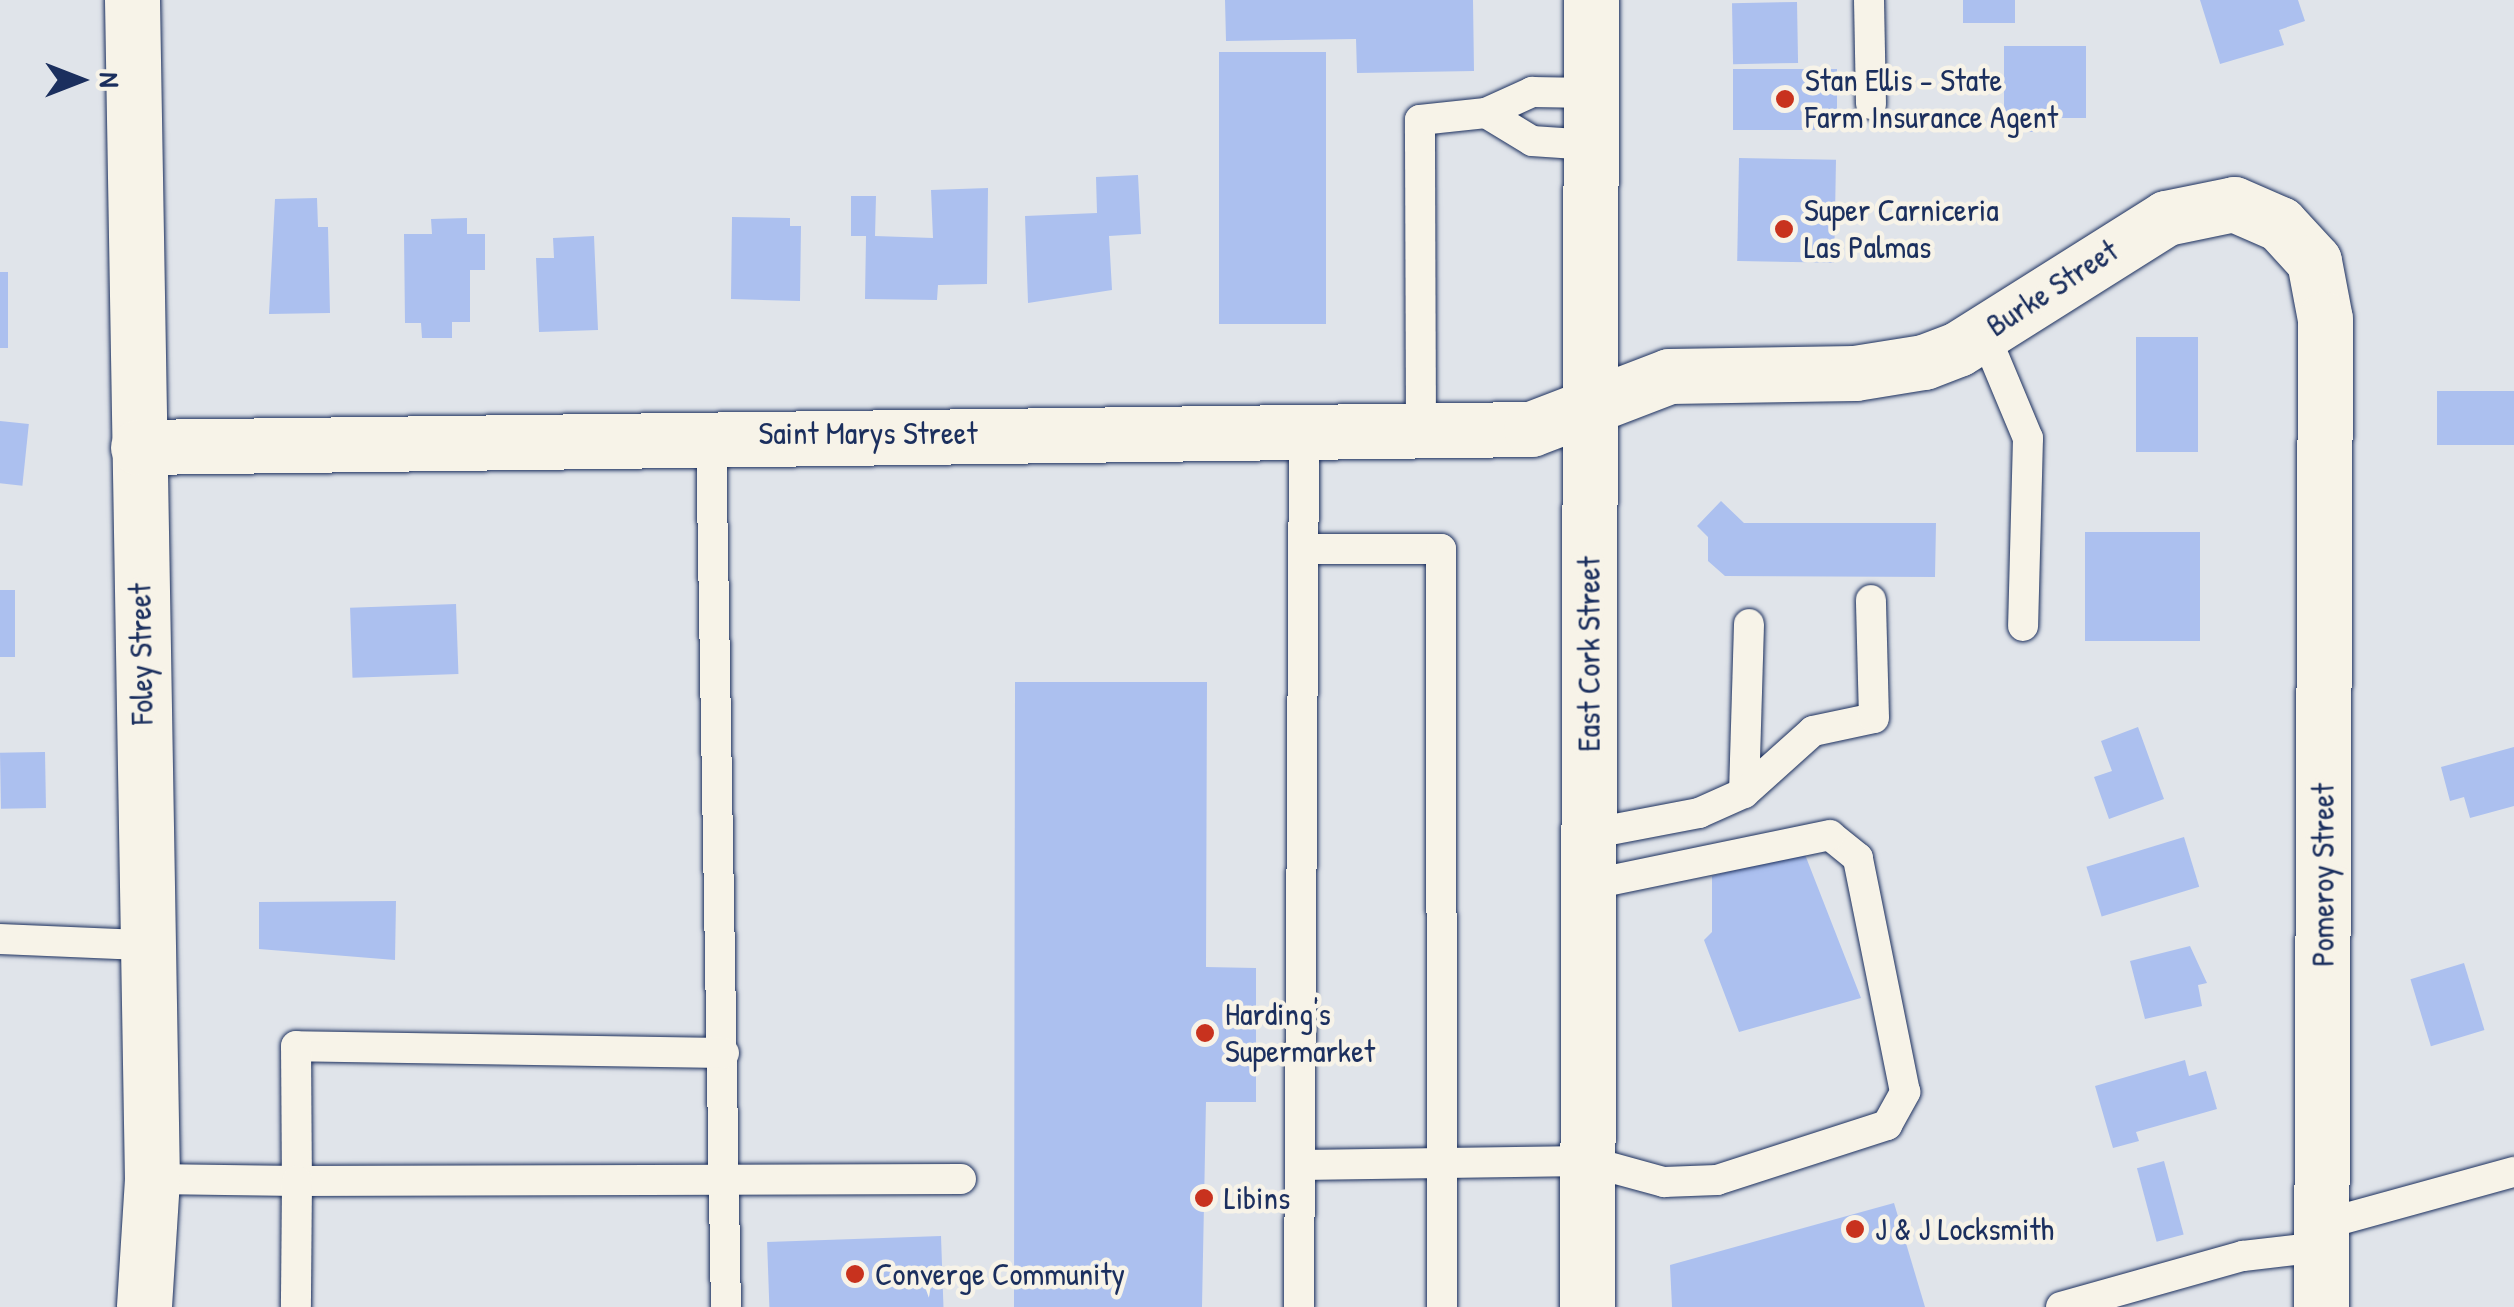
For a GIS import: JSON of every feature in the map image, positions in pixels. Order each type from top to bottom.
[{"type":"street","name":"Foley Street","points":[[132,0],[144,945],[152,1178],[144,1307]]},
{"type":"street","name":"East Cork Street","points":[[1586,1307],[1591,0]]},
{"type":"street","name":"Burke Street","points":[[1590,400],[1669,376],[1855,373],[1924,362],[1984,333],[2166,218],[2234,204],[2280,224],[2314,262],[2325,318],[2326,443]]},
{"type":"street","name":"Saint Marys Street","points":[[138,447],[711,434],[1531,429],[1590,400]]},
{"type":"street","name":"Pomeroy Street","points":[[2321,1307],[2326,443]]},
{"type":"lane","points":[[1869,0],[1871,104]]},
{"type":"lane","points":[[1421,428],[1420,120],[1486,113],[1532,92],[1591,119]]},
{"type":"lane","points":[[1486,113],[1532,142],[1591,119]]},
{"type":"lane","points":[[1984,333],[2028,438],[2023,626]]},
{"type":"lane","points":[[1299,1307],[1304,431]]},
{"type":"lane","points":[[711,434],[726,1307]]},
{"type":"lane","points":[[1304,549],[1441,549],[1442,1307]]},
{"type":"lane","points":[[1589,859],[1744,794],[1813,731],[1874,718],[1871,600]]},
{"type":"lane","points":[[1744,794],[1750,624]]},
{"type":"lane","points":[[1300,1165],[1587,1160],[1664,1182],[1716,1180],[1887,1125],[1905,1092],[1858,858],[1830,835],[1589,859]]},
{"type":"lane","points":[[0,939],[144,945]]},
{"type":"lane","points":[[296,1307],[296,1046],[724,1054]]},
{"type":"lane","points":[[2061,1307],[2321,1236],[2514,1172]]},
{"type":"lane","points":[[152,1178],[962,1179]]},
{"type":"building","points":[[1225,0],[1473,0],[1474,71],[1357,73],[1356,39],[1226,41]]},
{"type":"building","points":[[1963,0],[2015,0],[2015,23],[1963,23]]},
{"type":"building","points":[[2200,0],[2298,0],[2305,21],[2279,30],[2284,45],[2220,64]]},
{"type":"building","points":[[1797,2],[1798,63],[1733,64],[1732,3]]},
{"type":"building","points":[[2004,46],[2086,46],[2086,118],[2034,118],[2034,132],[2004,132]]},
{"type":"building","points":[[1219,52],[1326,52],[1326,324],[1219,324]]},
{"type":"building","name":"Stan Ellis - State Farm Insurance Agent","points":[[1733,69],[1837,69],[1837,130],[1733,130]]},
{"type":"building","name":"Super Carniceria Las Palmas","points":[[1739,158],[1836,160],[1834,263],[1737,261]]},
{"type":"building","points":[[1138,175],[1141,234],[1109,236],[1112,290],[1028,303],[1025,216],[1097,213],[1096,177]]},
{"type":"building","points":[[988,188],[987,284],[938,285],[937,300],[865,299],[866,236],[851,236],[851,196],[876,196],[875,236],[933,238],[931,190]]},
{"type":"building","points":[[317,198],[318,227],[328,227],[330,313],[269,314],[275,199]]},
{"type":"building","points":[[732,217],[790,218],[790,226],[801,226],[800,301],[731,299]]},
{"type":"building","points":[[467,218],[467,234],[485,234],[485,270],[470,270],[470,322],[452,322],[452,338],[422,338],[421,323],[405,323],[404,234],[432,234],[431,219]]},
{"type":"building","points":[[594,236],[598,330],[539,332],[536,258],[554,258],[553,238]]},
{"type":"building","points":[[0,272],[8,272],[8,348],[0,348]]},
{"type":"building","points":[[2136,337],[2198,337],[2198,452],[2136,452]]},
{"type":"building","points":[[2437,391],[2514,391],[2514,445],[2437,445]]},
{"type":"building","points":[[0,421],[29,424],[22,486],[0,483]]},
{"type":"building","points":[[1721,501],[1744,523],[1936,523],[1935,577],[1725,576],[1708,561],[1708,537],[1697,526]]},
{"type":"building","points":[[2085,532],[2200,532],[2200,641],[2085,641]]},
{"type":"building","points":[[0,590],[15,590],[15,657],[0,657]]},
{"type":"building","points":[[456,604],[458,674],[353,678],[350,608]]},
{"type":"building","points":[[1015,682],[1207,682],[1206,967],[1256,968],[1256,1102],[1206,1102],[1202,1307],[1014,1307]]},
{"type":"building","points":[[2138,727],[2164,799],[2109,819],[2094,777],[2112,771],[2101,741]]},
{"type":"building","points":[[2514,747],[2514,806],[2470,818],[2464,797],[2450,801],[2441,767]]},
{"type":"building","points":[[45,752],[46,808],[1,809],[0,753]]},
{"type":"building","points":[[2184,837],[2199,887],[2102,917],[2086,867]]},
{"type":"building","points":[[1804,852],[1861,998],[1739,1032],[1704,940],[1712,932],[1712,876]]},
{"type":"building","points":[[396,901],[395,960],[259,949],[259,902]]},
{"type":"building","points":[[2190,946],[2207,983],[2198,985],[2202,1006],[2145,1019],[2130,961]]},
{"type":"building","points":[[2464,963],[2484,1030],[2431,1046],[2410,979]]},
{"type":"building","points":[[2185,1060],[2189,1076],[2206,1071],[2217,1109],[2136,1132],[2139,1141],[2113,1148],[2095,1086]]},
{"type":"building","points":[[2164,1161],[2184,1234],[2157,1242],[2137,1168]]},
{"type":"building","name":"J & J Locksmith","points":[[1894,1203],[1925,1307],[1672,1307],[1670,1265]]},
{"type":"building","name":"Converge Community","points":[[941,1236],[943,1307],[769,1307],[767,1242]]},
{"type":"place","name":"Stan Ellis - State Farm Insurance Agent","points":[[1785,99]]},
{"type":"place","name":"Super Carniceria Las Palmas","points":[[1784,229]]},
{"type":"place","name":"Harding's Supermarket","points":[[1205,1033]]},
{"type":"place","name":"Libins","points":[[1204,1198]]},
{"type":"place","name":"J & J Locksmith","points":[[1855,1229]]},
{"type":"place","name":"Converge Community","points":[[855,1274]]}]
